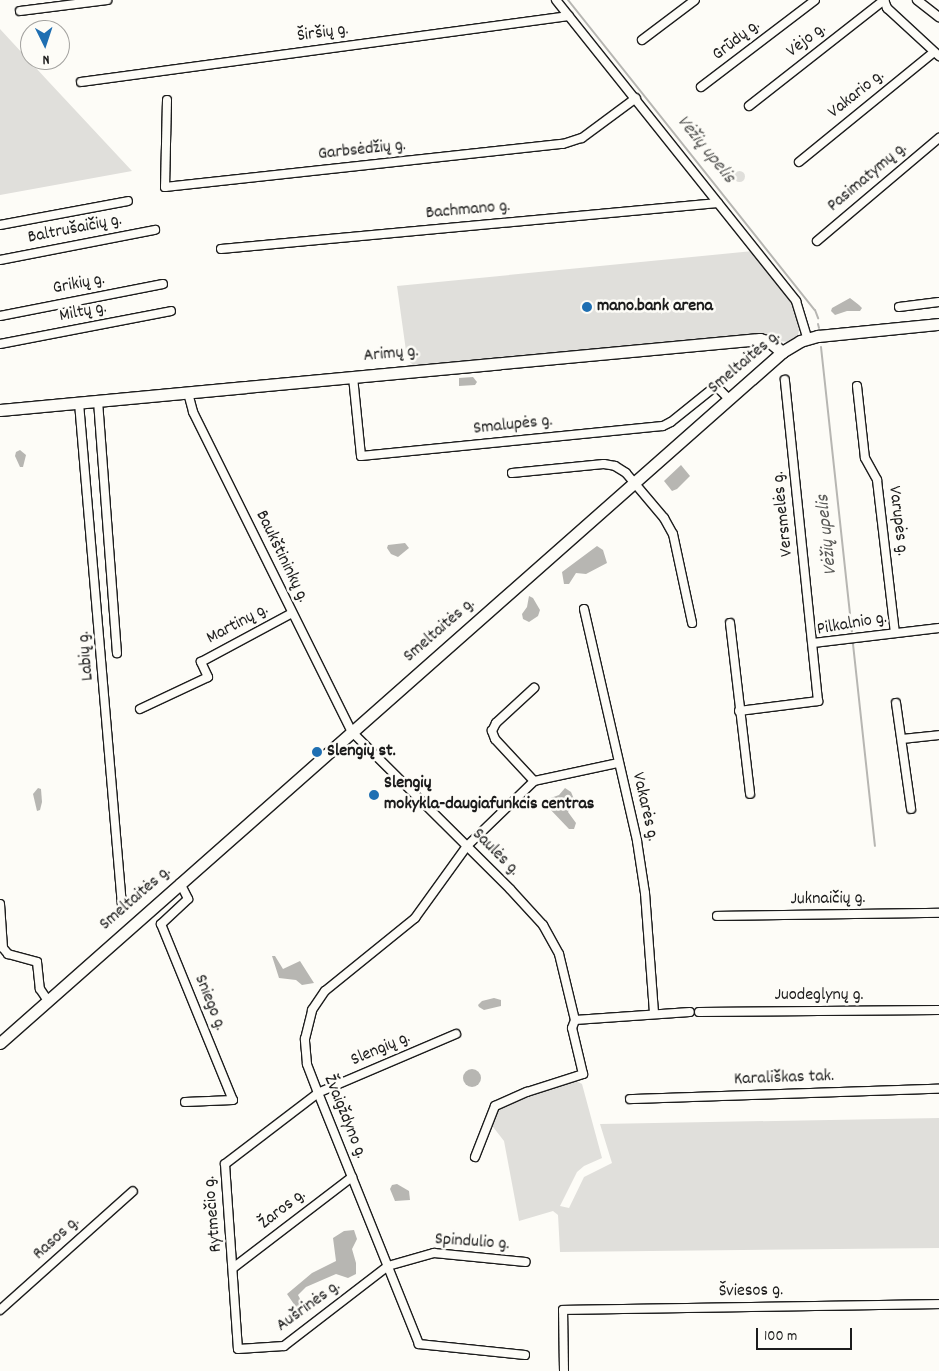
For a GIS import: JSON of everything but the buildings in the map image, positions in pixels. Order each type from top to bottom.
[{"type":"main road","name":"Smeltaitės g.","points":[[0,1043],[782,352],[807,338],[939,324]]},
{"type":"main road","name":"Arimų g.","points":[[0,410],[760,339],[770,342],[782,352]]},
{"type":"street","points":[[20,11],[107,0]]},
{"type":"street","points":[[556,0],[796,301],[807,338]]},
{"type":"street","points":[[642,40],[695,0]]},
{"type":"street","name":"Grūdų g.","points":[[701,87],[815,0]]},
{"type":"street","points":[[884,0],[887,8],[937,54]]},
{"type":"street","name":"Vėjo g.","points":[[749,106],[884,0]]},
{"type":"street","points":[[917,0],[939,17]]},
{"type":"street","name":"Širšių g.","points":[[81,82],[569,16]]},
{"type":"street","name":"Vakario g.","points":[[799,162],[937,54]]},
{"type":"street","name":"Garbsėdžių g.","points":[[167,100],[165,187],[563,144],[582,138],[636,98]]},
{"type":"street","name":"Pasimatymų g.","points":[[817,241],[939,138]]},
{"type":"street","points":[[0,225],[128,201]]},
{"type":"street","name":"Bachmano g.","points":[[221,249],[718,203]]},
{"type":"street","name":"Baltrušaičių g.","points":[[0,260],[155,230]]},
{"type":"street","name":"Grikių g.","points":[[0,316],[163,284]]},
{"type":"street","points":[[900,307],[939,302]]},
{"type":"street","name":"Miltų g.","points":[[0,344],[171,311]]},
{"type":"street","name":"Smalupės g.","points":[[353,377],[361,456],[663,426],[671,422],[716,386],[729,399]]},
{"type":"street","name":"Versmelės g.","points":[[785,380],[813,643]]},
{"type":"street","name":"Varupės g.","points":[[856,386],[865,458],[877,480],[896,633]]},
{"type":"street","name":"Baukštininkų g.","points":[[188,393],[193,412],[352,732]]},
{"type":"street","points":[[98,401],[117,653]]},
{"type":"street","name":"Labių g.","points":[[79,403],[122,906]]},
{"type":"street","points":[[512,474],[607,464],[620,468],[635,482],[664,518],[672,534],[692,623]]},
{"type":"street","name":"Vakarės g.","points":[[584,609],[637,841],[645,893],[654,1014]]},
{"type":"street","name":"Martinų g.","points":[[140,709],[208,677],[201,662],[292,614]]},
{"type":"street","points":[[730,623],[750,794]]},
{"type":"street","name":"Pilkalnio g.","points":[[739,710],[818,701],[813,643],[939,628]]},
{"type":"street","points":[[534,688],[496,723],[492,732],[495,739],[534,781],[618,762]]},
{"type":"street","points":[[896,704],[911,809]]},
{"type":"street","name":"Saulės g.","points":[[352,732],[516,896],[550,934],[560,959],[576,1020],[572,1028],[583,1074],[527,1092],[494,1106],[475,1157]]},
{"type":"street","points":[[902,739],[939,735]]},
{"type":"street","name":"Žvaigždyno g.","points":[[525,1356],[419,1344],[307,1064],[305,1039],[316,1002],[325,991],[415,918],[467,846],[534,781]]},
{"type":"street","name":"Sniego g.","points":[[180,883],[188,899],[161,924],[233,1100],[185,1102]]},
{"type":"street","points":[[0,904],[3,948],[8,954],[37,962],[40,990],[48,1001]]},
{"type":"street","name":"Juknaičių g.","points":[[717,916],[939,913]]},
{"type":"street","name":"Juodeglynų g.","points":[[699,1012],[939,1010]]},
{"type":"street","points":[[576,1020],[690,1012]]},
{"type":"street","name":"Slengių g.","points":[[318,1093],[456,1034]]},
{"type":"street","name":"Karališkas tak.","points":[[630,1099],[939,1088]]},
{"type":"street","name":"Rytmečio g.","points":[[238,1349],[234,1268],[225,1164],[318,1093]]},
{"type":"street","name":"Žaros g.","points":[[234,1268],[352,1176]]},
{"type":"street","name":"Rasos g.","points":[[0,1310],[134,1191]]},
{"type":"street","name":"Spindulio g.","points":[[388,1266],[434,1253],[526,1262]]},
{"type":"street","name":"Aušrinės g.","points":[[238,1349],[284,1346],[388,1266]]},
{"type":"street","name":"Šviesos g.","points":[[564,1371],[563,1310],[939,1304]]},
{"type":"shaded area","points":[[0,29],[20,51],[20,70],[38,70],[132,171],[0,195]]},
{"type":"shaded area","points":[[739,170],[745,176],[739,182],[733,176]]},
{"type":"shaded area","points":[[753,251],[794,307],[799,330],[798,336],[790,342],[778,341],[764,334],[414,366],[410,362],[408,351],[406,351],[397,286]]},
{"type":"shaded area","points":[[850,298],[862,308],[860,311],[847,311],[835,315],[831,311],[832,308]]},
{"type":"shaded area","points":[[473,377],[477,382],[475,385],[459,386],[459,378]]},
{"type":"shaded area","points":[[20,450],[26,455],[23,467],[20,467],[15,456],[16,452]]},
{"type":"shaded area","points":[[681,465],[690,476],[677,489],[672,491],[664,481]]},
{"type":"shaded area","points":[[405,543],[409,548],[398,557],[391,554],[387,548],[388,545]]},
{"type":"shaded area","points":[[597,546],[603,550],[607,563],[586,574],[576,573],[569,584],[564,584],[562,572]]},
{"type":"shaded area","points":[[529,596],[533,598],[540,610],[538,616],[529,622],[523,619],[522,614],[527,607]]},
{"type":"shaded area","points":[[38,788],[41,789],[42,802],[40,810],[37,811],[33,794]]},
{"type":"shaded area","points":[[565,788],[571,792],[574,799],[568,812],[576,823],[574,829],[569,829],[547,806],[548,799],[559,795]]},
{"type":"shaded area","points":[[272,956],[275,956],[283,969],[300,961],[314,983],[302,985],[296,980],[279,978]]},
{"type":"shaded area","points":[[494,998],[501,1000],[501,1006],[484,1010],[479,1007],[478,1005],[482,1001]]},
{"type":"shaded area","points":[[472,1069],[478,1072],[481,1078],[478,1084],[472,1087],[466,1084],[463,1078],[466,1072]]},
{"type":"shaded area","points":[[575,1080],[582,1084],[602,1158],[584,1166],[577,1172],[560,1206],[569,1208],[584,1177],[612,1163],[600,1124],[939,1118],[939,1248],[560,1252],[558,1215],[553,1211],[519,1221],[504,1141],[490,1123],[495,1111],[499,1108]]},
{"type":"shaded area","points":[[397,1184],[409,1191],[410,1200],[395,1201],[390,1189],[392,1185]]},
{"type":"shaded area","points":[[354,1230],[357,1239],[352,1249],[356,1263],[356,1274],[348,1278],[336,1274],[306,1287],[298,1295],[305,1309],[300,1313],[287,1294],[312,1273],[336,1261],[333,1238],[344,1231]]},
{"type":"waterway","name":"Vėžių upelis","points":[[568,0],[815,310],[818,318]]},
{"type":"waterway","name":"Vėžių upelis","points":[[818,324],[819,328]]},
{"type":"waterway","name":"Vėžių upelis","points":[[821,347],[852,631]]},
{"type":"waterway","name":"Vėžių upelis","points":[[853,644],[875,846]]},
{"type":"place","name":"mano.bank arena","points":[[587,307]]},
{"type":"place","name":"Slengių st.","points":[[317,752]]},
{"type":"place","name":"Slengių mokykla-daugiafunkcis centras","points":[[374,795]]}]
